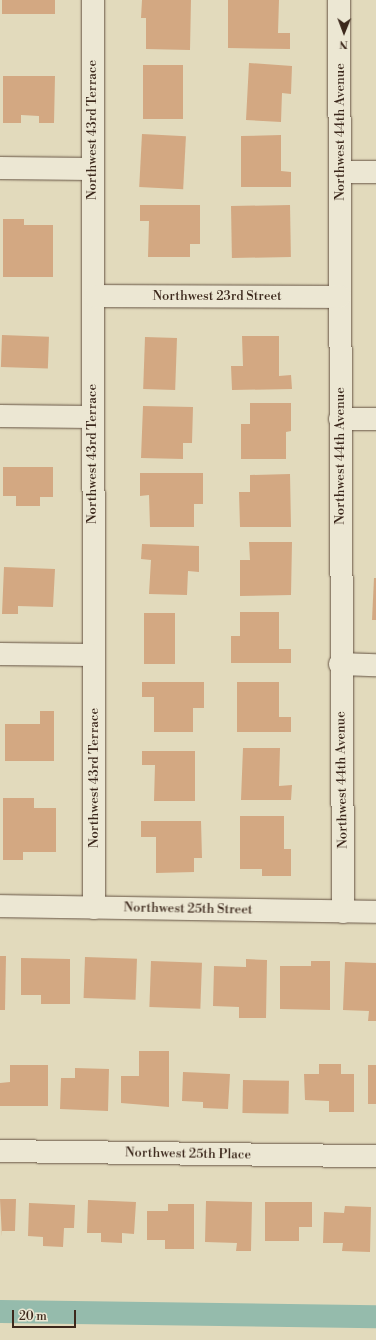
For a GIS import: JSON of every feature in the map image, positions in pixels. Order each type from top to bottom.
[{"type":"street","name":"Northwest 43rd Terrace","points":[[93,0],[91,170],[95,296],[91,417],[94,655],[94,908]]},
{"type":"street","name":"Northwest 44th Avenue","points":[[339,0],[341,172],[340,664],[343,912]]},
{"type":"street","points":[[0,168],[91,170]]},
{"type":"street","points":[[341,172],[376,172]]},
{"type":"street","name":"Northwest 23rd Street","points":[[95,296],[340,297]]},
{"type":"street","points":[[0,416],[91,417]]},
{"type":"street","points":[[340,419],[376,419]]},
{"type":"street","points":[[0,654],[94,655]]},
{"type":"street","points":[[340,664],[376,665]]},
{"type":"street","name":"Northwest 25th Street","points":[[0,906],[376,912]]},
{"type":"street","name":"Northwest 25th Place","points":[[0,1151],[376,1156]]},
{"type":"building","points":[[2,0],[55,0],[55,14],[2,14]]},
{"type":"building","points":[[142,0],[191,0],[190,50],[146,49],[146,18],[141,18]]},
{"type":"building","points":[[228,0],[279,0],[278,33],[290,33],[290,49],[228,48]]},
{"type":"building","points":[[249,63],[292,66],[291,94],[282,93],[281,122],[246,120]]},
{"type":"building","points":[[143,65],[183,65],[183,119],[143,119]]},
{"type":"building","points":[[3,76],[55,76],[54,123],[39,123],[39,116],[21,115],[21,123],[3,123]]},
{"type":"building","points":[[142,134],[186,136],[183,189],[139,187]]},
{"type":"building","points":[[281,135],[281,171],[291,172],[291,187],[241,187],[241,136]]},
{"type":"building","points":[[140,205],[200,205],[200,244],[190,244],[190,257],[148,257],[149,221],[140,221]]},
{"type":"building","points":[[290,205],[291,257],[232,258],[231,206]]},
{"type":"building","points":[[3,219],[24,219],[24,225],[53,225],[53,277],[3,277]]},
{"type":"building","points":[[2,335],[49,337],[48,369],[1,367]]},
{"type":"building","points":[[242,336],[279,336],[279,376],[291,375],[292,389],[232,390],[231,366],[243,366]]},
{"type":"building","points":[[145,337],[177,338],[175,390],[143,389]]},
{"type":"building","points":[[250,403],[291,403],[291,431],[286,432],[286,459],[241,459],[241,424],[250,424]]},
{"type":"building","points":[[143,406],[193,407],[192,443],[183,443],[183,459],[141,458]]},
{"type":"building","points":[[3,467],[53,467],[53,497],[40,497],[40,506],[16,506],[16,496],[3,496]]},
{"type":"building","points":[[140,473],[203,473],[203,504],[194,504],[194,527],[150,527],[149,495],[140,496]]},
{"type":"building","points":[[290,474],[291,527],[240,527],[239,492],[250,492],[250,475]]},
{"type":"building","points":[[249,542],[292,542],[291,595],[240,596],[240,560],[250,560]]},
{"type":"building","points":[[142,544],[199,546],[199,572],[188,571],[187,595],[149,594],[151,560],[141,559]]},
{"type":"building","points":[[4,567],[55,569],[53,607],[18,606],[18,614],[2,614]]},
{"type":"building","points":[[374,578],[376,578],[376,620],[372,620]]},
{"type":"building","points":[[240,612],[279,612],[279,649],[291,649],[291,663],[231,663],[231,636],[240,636]]},
{"type":"building","points":[[144,613],[175,613],[175,664],[144,664]]},
{"type":"building","points":[[142,682],[204,682],[204,708],[193,708],[193,732],[154,732],[154,697],[142,697]]},
{"type":"building","points":[[237,682],[279,682],[279,717],[291,717],[291,732],[237,732]]},
{"type":"building","points":[[40,711],[54,711],[54,761],[5,761],[5,724],[40,724]]},
{"type":"building","points":[[243,748],[280,748],[279,786],[292,785],[291,800],[241,800]]},
{"type":"building","points":[[142,751],[195,751],[195,801],[154,801],[155,765],[142,765]]},
{"type":"building","points":[[3,798],[34,798],[34,808],[56,808],[56,852],[23,852],[23,860],[3,860]]},
{"type":"building","points":[[240,816],[284,816],[284,849],[291,849],[291,876],[262,876],[262,869],[240,869]]},
{"type":"building","points":[[141,821],[201,821],[202,858],[194,858],[194,872],[156,873],[156,837],[141,837]]},
{"type":"building","points":[[0,956],[6,956],[5,1010],[0,1010]]},
{"type":"building","points":[[85,957],[137,959],[136,1000],[84,998]]},
{"type":"building","points":[[21,958],[70,959],[70,1004],[41,1004],[41,995],[21,995]]},
{"type":"building","points":[[246,959],[267,960],[266,1018],[239,1018],[239,1007],[213,1006],[214,966],[246,967]]},
{"type":"building","points":[[151,961],[202,963],[200,1009],[149,1007]]},
{"type":"building","points":[[311,961],[330,961],[330,1010],[280,1009],[280,966],[311,966]]},
{"type":"building","points":[[345,962],[376,963],[376,1021],[368,1021],[369,1011],[343,1010]]},
{"type":"building","points":[[139,1051],[169,1051],[169,1107],[121,1103],[121,1076],[139,1076]]},
{"type":"building","points":[[319,1064],[341,1064],[341,1074],[354,1074],[354,1112],[329,1112],[329,1101],[305,1100],[304,1074],[319,1074]]},
{"type":"building","points":[[10,1065],[48,1065],[48,1106],[0,1106],[0,1083],[10,1082]]},
{"type":"building","points":[[368,1065],[376,1065],[376,1104],[368,1104]]},
{"type":"building","points":[[75,1068],[109,1069],[108,1111],[60,1109],[61,1078],[75,1078]]},
{"type":"building","points":[[183,1072],[230,1074],[228,1109],[203,1108],[203,1102],[182,1101]]},
{"type":"building","points":[[243,1080],[289,1081],[288,1114],[242,1113]]},
{"type":"building","points":[[0,1199],[16,1199],[15,1231],[2,1231],[2,1237]]},
{"type":"building","points":[[88,1200],[136,1202],[134,1234],[122,1233],[122,1243],[101,1242],[101,1233],[87,1233]]},
{"type":"building","points":[[206,1201],[252,1202],[251,1251],[236,1251],[237,1243],[205,1242]]},
{"type":"building","points":[[265,1202],[312,1202],[312,1227],[299,1227],[299,1241],[265,1241]]},
{"type":"building","points":[[29,1203],[75,1205],[74,1228],[64,1228],[63,1247],[43,1246],[43,1237],[28,1236]]},
{"type":"building","points":[[168,1204],[194,1204],[194,1249],[165,1249],[165,1240],[147,1240],[147,1211],[168,1211]]},
{"type":"building","points":[[345,1206],[371,1207],[370,1252],[342,1251],[343,1243],[323,1243],[324,1212],[344,1213]]},
{"type":"waterway","points":[[0,1311],[376,1316]]}]
